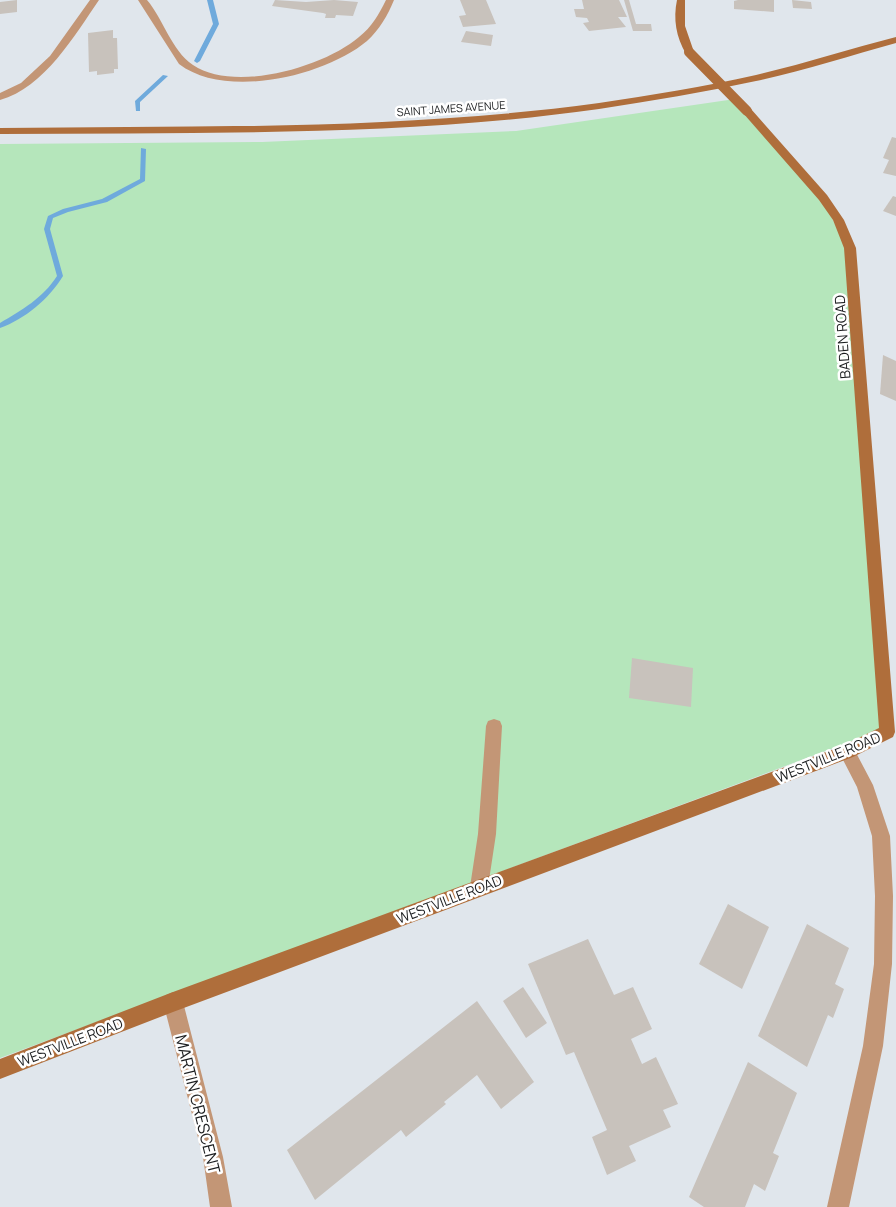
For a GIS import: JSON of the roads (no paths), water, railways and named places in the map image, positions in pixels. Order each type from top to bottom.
[{"type":"street","points":[[0,98],[24,85],[53,58],[95,0]]},
{"type":"street","points":[[142,0],[150,8],[174,51],[190,68],[210,76],[234,78],[277,75],[309,67],[339,55],[361,42],[383,18],[390,0]]},
{"type":"street","name":"BADEN ROAD","points":[[681,0],[679,21],[683,37],[690,52],[747,111],[783,154],[821,194],[837,215],[850,248],[892,730]]},
{"type":"street","name":"SAINT JAMES AVENUE","points":[[0,131],[336,128],[476,119],[598,106],[669,95],[756,78],[896,40]]},
{"type":"street","points":[[480,887],[487,834],[494,726]]},
{"type":"street","name":"WESTVILLE ROAD","points":[[0,1069],[480,887],[847,752],[892,730]]},
{"type":"street","points":[[838,1207],[873,1046],[883,964],[884,905],[881,836],[865,785],[847,752]]},
{"type":"street","name":"MARTIN CRESCENT","points":[[173,1002],[213,1157],[222,1207]]},
{"type":"waterway","points":[[197,61],[216,24],[210,0]]},
{"type":"waterway","points":[[138,110],[137,102],[165,76]]},
{"type":"waterway","points":[[0,326],[41,299],[55,285],[60,276],[47,229],[50,217],[104,200],[143,180],[143,149]]}]
